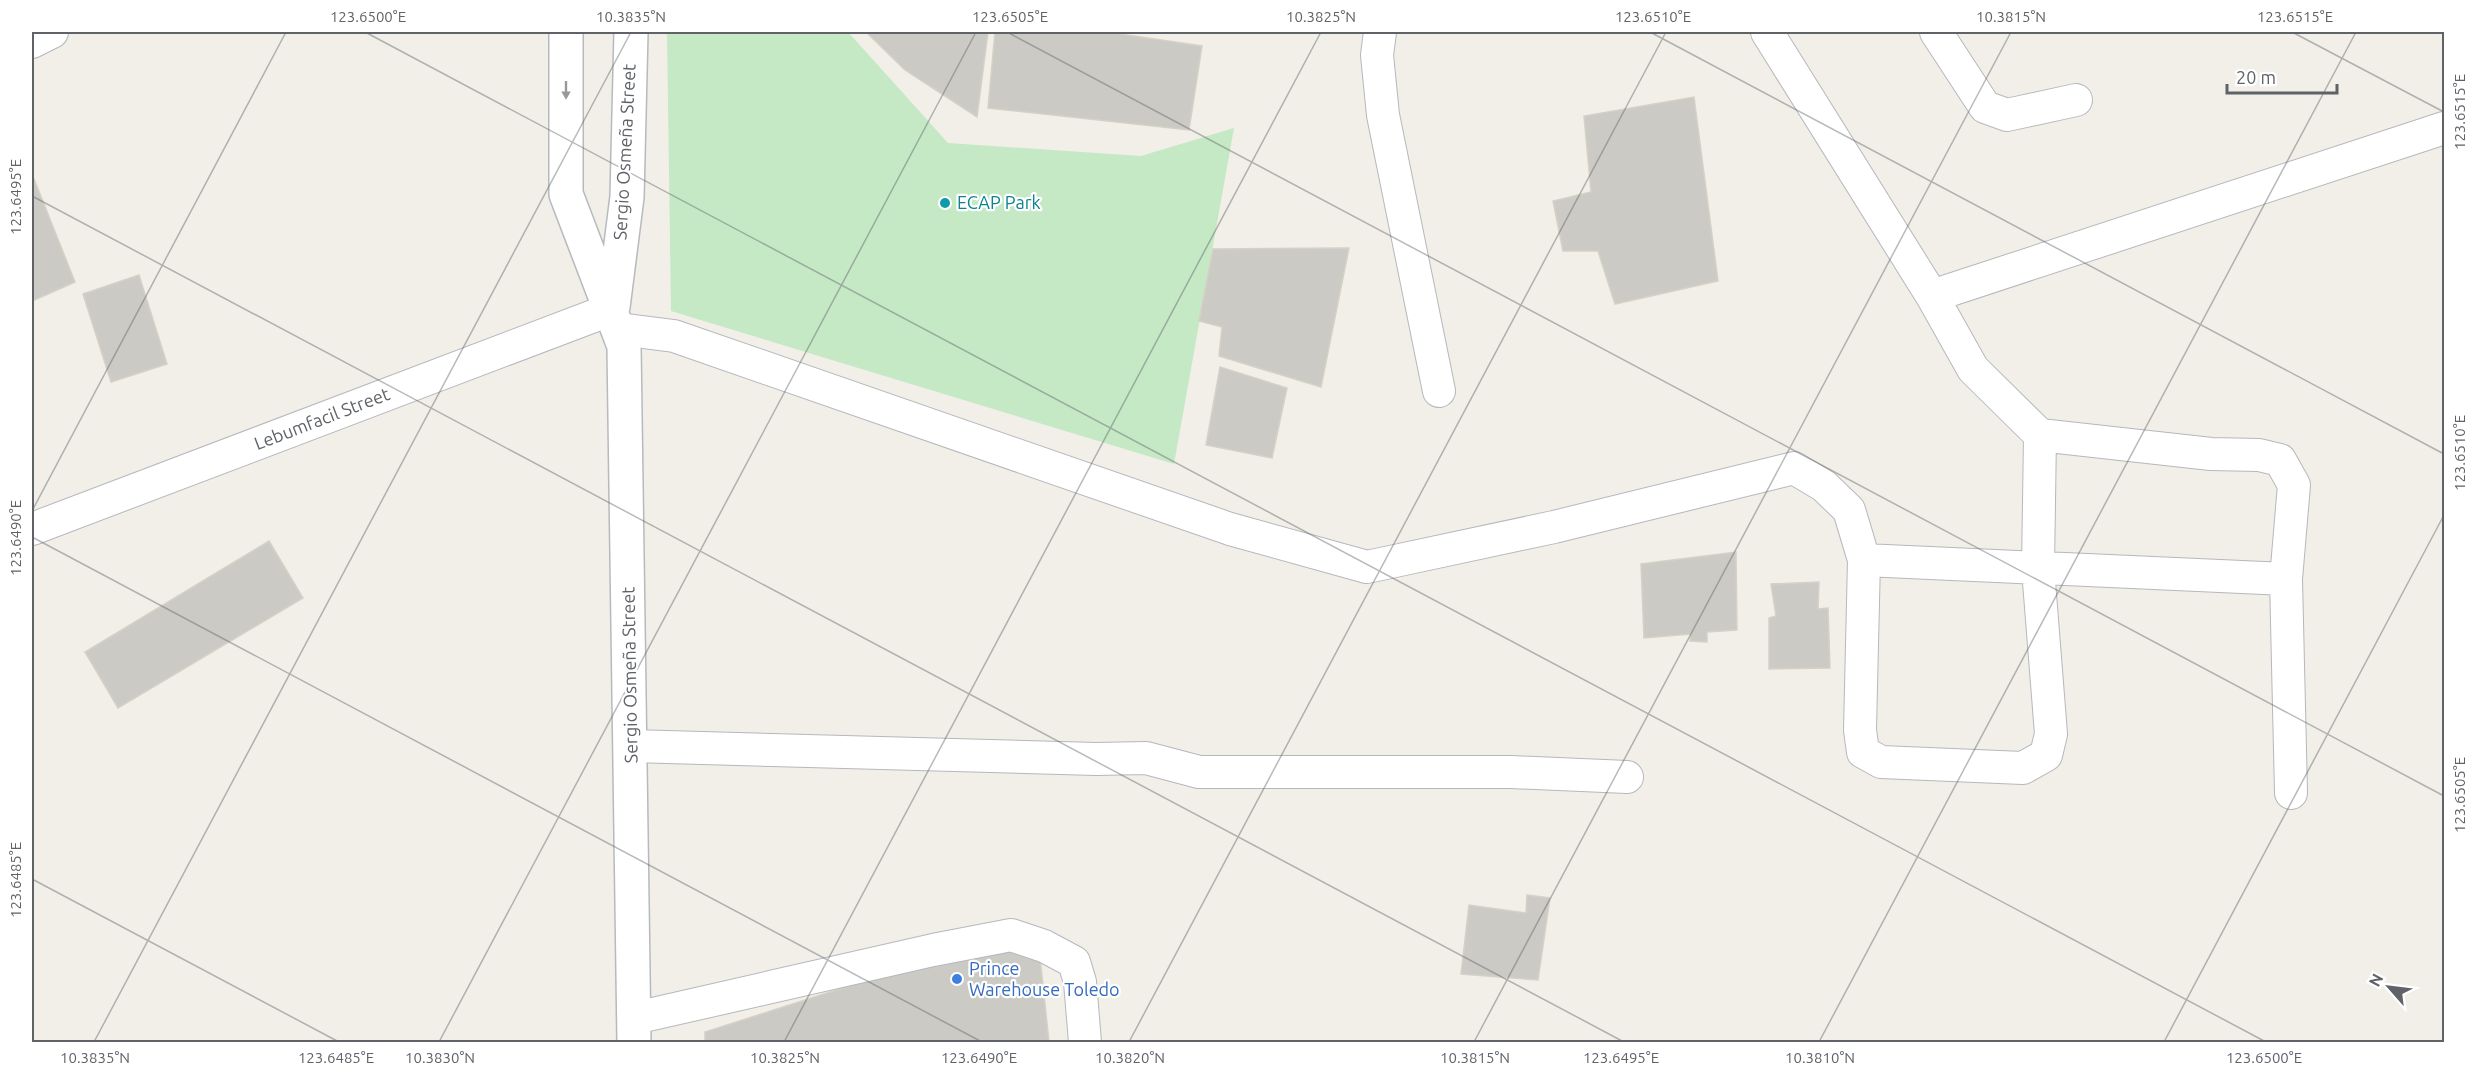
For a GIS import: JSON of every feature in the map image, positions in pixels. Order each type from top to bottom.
[{"type":"main road","name":"Sergio Osmeña Street","points":[[566,32],[566,194],[616,319],[624,346],[634,1030]]},
{"type":"main road","name":"Sergio Osmeña Street","points":[[616,319],[627,196],[631,32]]},
{"type":"street","points":[[32,42],[52,32]]},
{"type":"street","points":[[1380,32],[1377,55],[1383,115],[1439,391]]},
{"type":"street","points":[[1767,32],[1932,296],[1973,369],[2040,435],[2211,454],[2259,454],[2280,460],[2294,485],[2286,579],[2291,794]]},
{"type":"street","points":[[1936,32],[1985,107],[2007,116],[2076,100]]},
{"type":"street","points":[[1932,296],[2445,128]]},
{"type":"street","points":[[616,319],[674,336],[1230,528],[1367,567],[1554,527],[1794,468],[1824,486],[1849,510],[1864,560],[1860,730],[1863,752],[1881,762],[2023,768],[2046,755],[2051,734],[2038,569],[2040,435]]},
{"type":"street","name":"Lebumfacil Street","points":[[32,529],[616,319]]},
{"type":"street","points":[[1864,560],[2286,579]]},
{"type":"street","points":[[631,746],[1096,759],[1146,758],[1199,772],[1511,772],[1627,777]]},
{"type":"street","points":[[634,1030],[933,950],[1011,935],[1044,946],[1074,962],[1080,982],[1085,1042]]},
{"type":"green space","name":"ECAP Park","points":[[667,32],[848,32],[948,143],[1141,156],[1234,128],[1174,464],[671,311]]},
{"type":"building","points":[[866,32],[988,32],[977,117],[905,70]]},
{"type":"building","points":[[995,32],[1106,32],[1202,46],[1189,130],[988,108]]},
{"type":"building","points":[[1694,97],[1718,281],[1615,304],[1598,251],[1563,251],[1553,201],[1591,192],[1584,116]]},
{"type":"building","points":[[32,174],[75,282],[32,301]]},
{"type":"building","points":[[1349,248],[1321,387],[1219,356],[1222,327],[1199,321],[1213,249]]},
{"type":"building","points":[[139,275],[167,364],[111,382],[83,294]]},
{"type":"building","points":[[1220,367],[1287,388],[1272,458],[1206,445]]},
{"type":"building","points":[[269,541],[303,598],[118,708],[85,652]]},
{"type":"building","points":[[1736,552],[1737,630],[1707,632],[1707,642],[1690,641],[1691,634],[1644,638],[1641,564]]},
{"type":"building","points":[[1819,582],[1818,609],[1828,608],[1830,668],[1769,669],[1769,618],[1776,616],[1771,584]]},
{"type":"building","points":[[1527,895],[1550,898],[1538,980],[1461,974],[1469,905],[1526,913]]},
{"type":"building","name":"Prince Warehouse Toledo","points":[[1016,941],[1040,957],[1049,1042],[705,1042],[705,1032],[933,959]]},
{"type":"place","name":"ECAP Park","points":[[945,203]]},
{"type":"place","name":"Prince Warehouse Toledo","points":[[957,979]]}]
